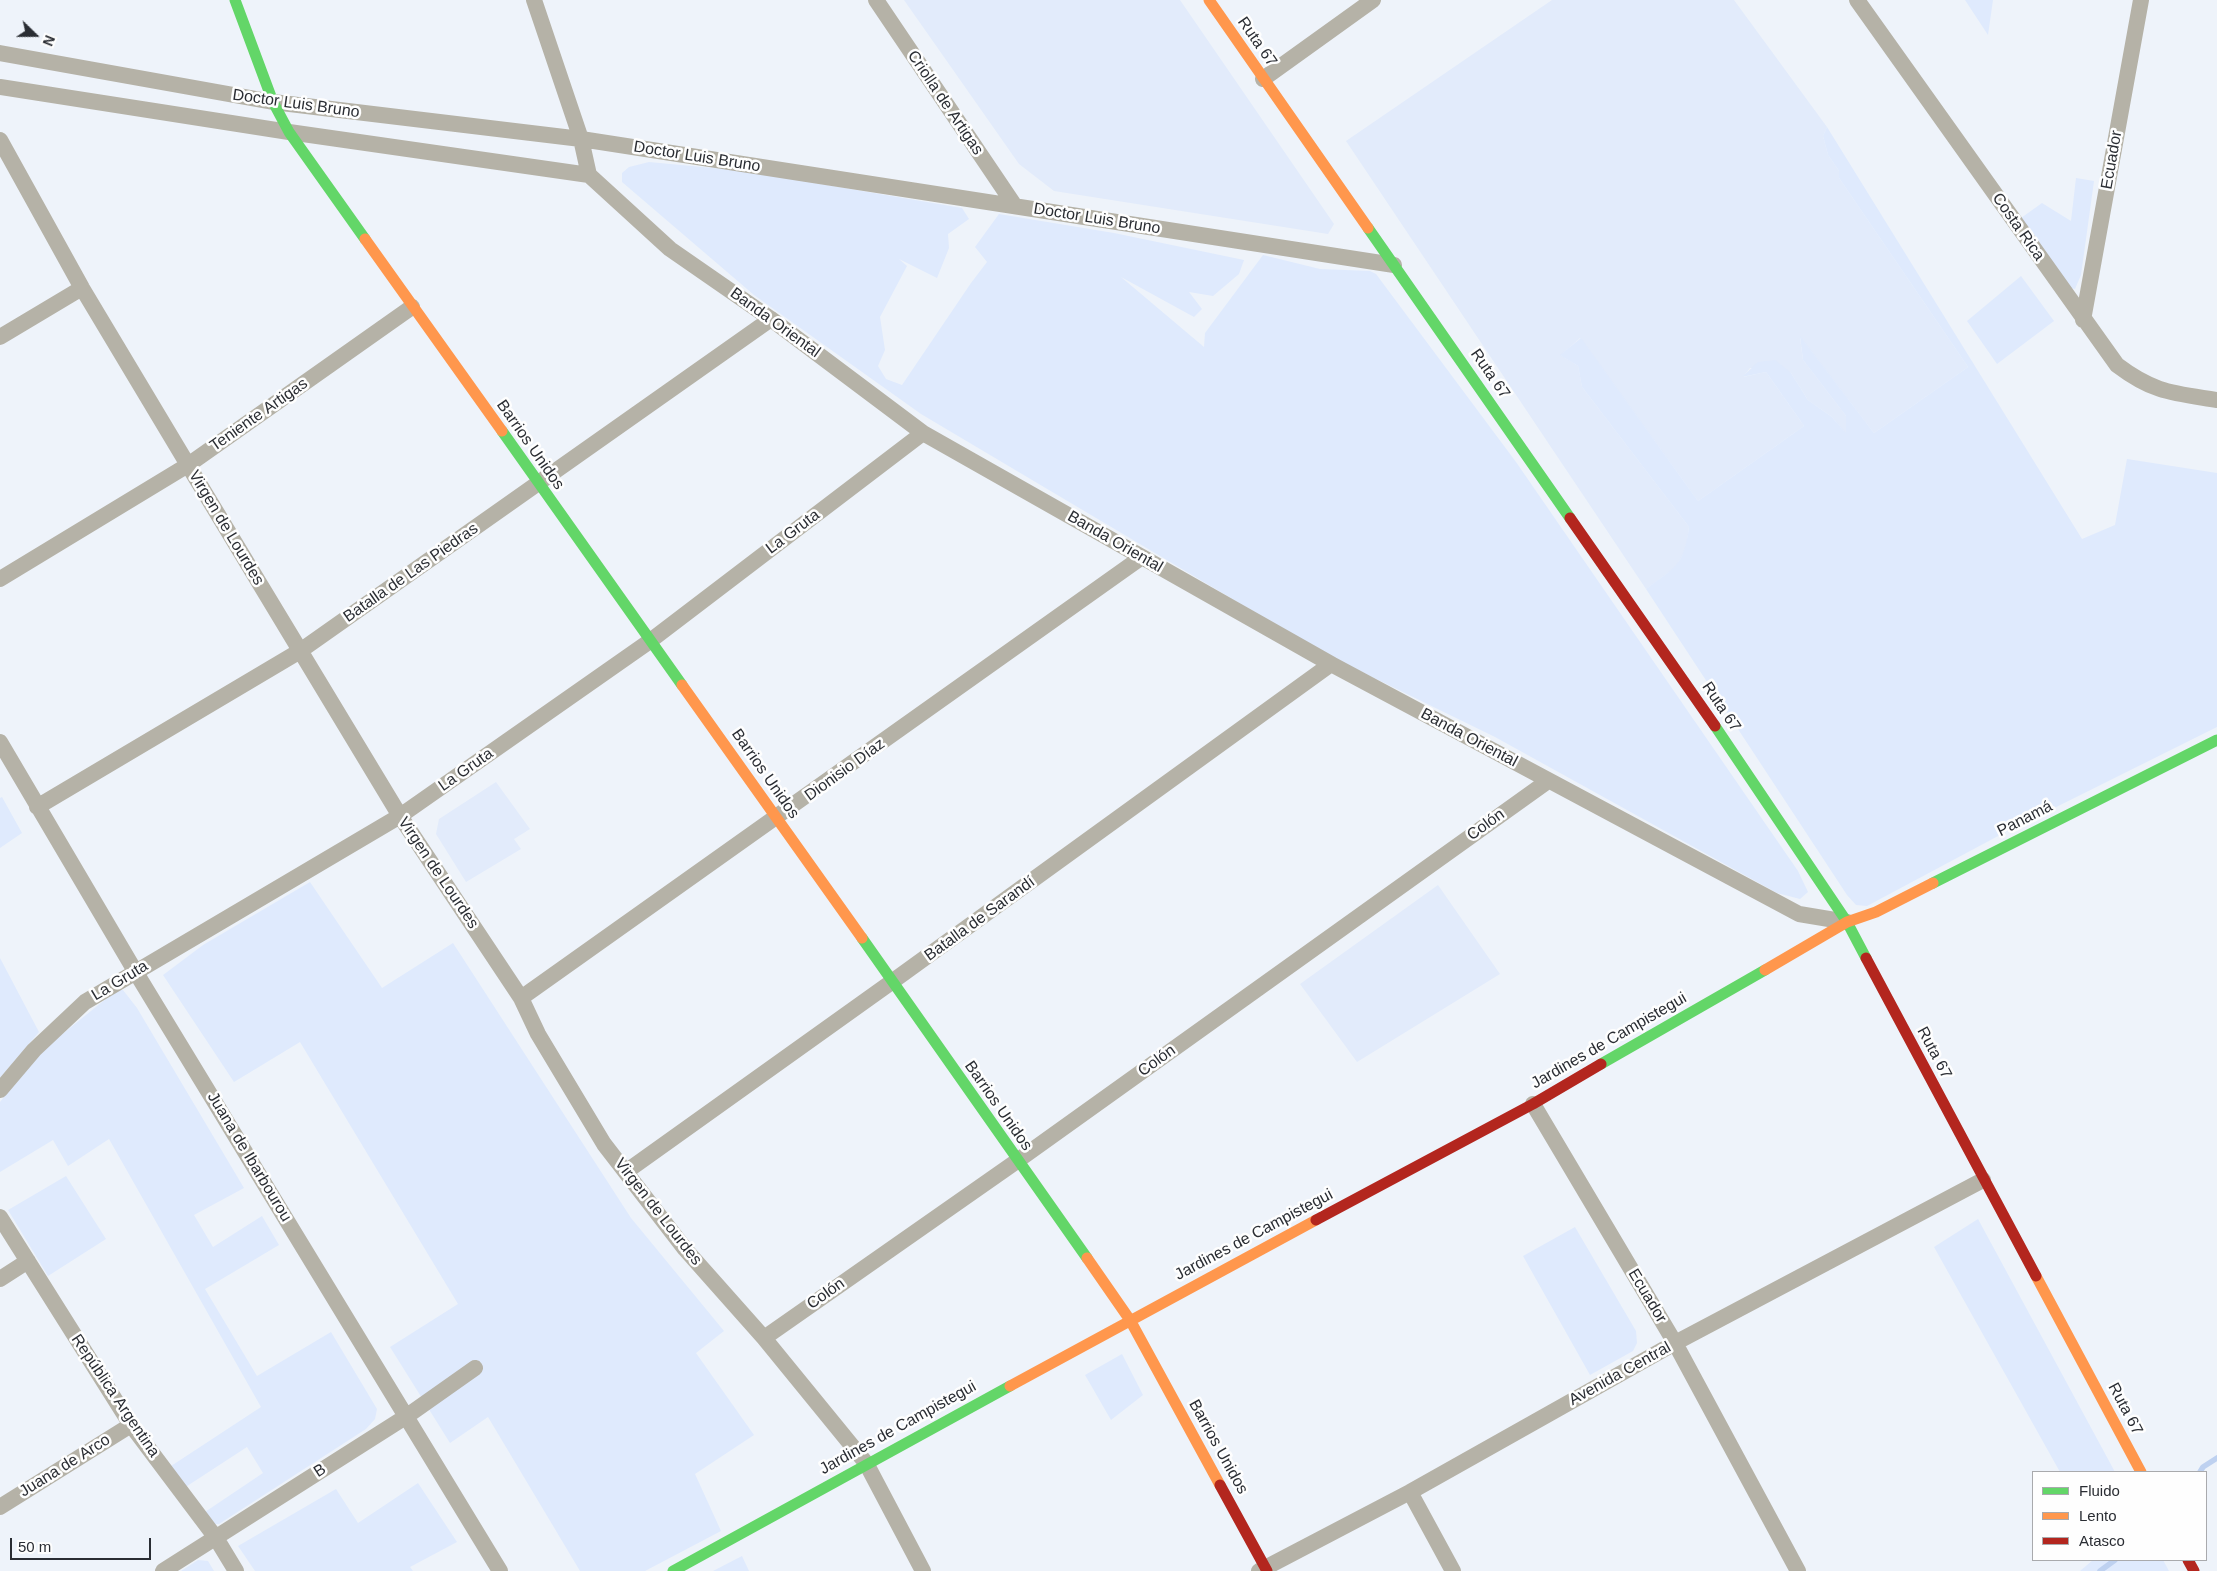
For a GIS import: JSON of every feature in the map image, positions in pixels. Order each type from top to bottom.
[{"type":"street","name":"Barrios Unidos","points":[[235,0],[273,102],[289,132],[893,981],[1017,1161],[1130,1320],[1264,1570]]},
{"type":"street","points":[[534,0],[582,139],[589,175]]},
{"type":"street","name":"Criolla de Artigas","points":[[876,0],[1015,206]]},
{"type":"street","name":"Ruta 67","points":[[1208,0],[1707,715],[1847,922],[1983,1180],[2140,1471]]},
{"type":"street","points":[[1263,78],[1373,0]]},
{"type":"street","name":"Costa Rica","points":[[1857,0],[2116,365],[2138,381],[2156,390],[2217,400]]},
{"type":"street","name":"Ecuador","points":[[2083,320],[2141,0]]},
{"type":"street","name":"Doctor Luis Bruno","points":[[0,54],[273,102],[582,139],[1394,265]]},
{"type":"street","name":"Doctor Luis Bruno","points":[[0,87],[289,132],[589,175]]},
{"type":"street","name":"Virgen de Lourdes","points":[[0,140],[82,288],[188,465],[400,816],[521,998],[538,1034],[604,1144],[627,1171],[685,1249],[764,1338],[866,1463],[923,1571]]},
{"type":"street","name":"Banda Oriental","points":[[589,175],[670,249],[771,318],[923,433],[1331,664],[1799,914],[1847,922]]},
{"type":"street","points":[[0,337],[82,288]]},
{"type":"street","name":"Teniente Artigas","points":[[0,579],[188,465],[412,307]]},
{"type":"street","name":"Batalla de Las Piedras","points":[[37,807],[300,651],[771,318]]},
{"type":"street","name":"La Gruta","points":[[0,1090],[34,1050],[85,1002],[400,816],[650,641],[923,433]]},
{"type":"street","name":"Dionisio Díaz","points":[[521,998],[777,819],[1142,557]]},
{"type":"street","name":"Batalla de Sarandí","points":[[627,1171],[1331,664]]},
{"type":"street","name":"Panamá","points":[[1847,922],[1876,912],[2217,740]]},
{"type":"street","name":"Juana de Ibarbourou","points":[[0,742],[37,807],[500,1571]]},
{"type":"street","name":"Colón","points":[[764,1338],[1017,1161],[1548,781]]},
{"type":"street","name":"Jardines de Campistegui","points":[[673,1571],[866,1463],[1533,1104],[1847,922]]},
{"type":"street","name":"Ecuador","points":[[1533,1104],[1675,1343],[1798,1571]]},
{"type":"street","name":"Avenida Central","points":[[1264,1570],[1410,1492],[1675,1343],[1983,1180]]},
{"type":"street","name":"República Argentina","points":[[0,1217],[130,1426],[216,1538],[236,1571]]},
{"type":"street","points":[[0,1279],[28,1261]]},
{"type":"street","name":"B","points":[[163,1571],[407,1416],[475,1368]]},
{"type":"street","name":"Juana de Arco","points":[[0,1507],[130,1426]]},
{"type":"street","points":[[1410,1492],[1453,1571]]},
{"type":"shaded area","points":[[904,0],[1180,0],[1334,224],[1328,234],[1054,191],[1019,164]]},
{"type":"shaded area","points":[[1552,0],[1734,0],[1827,127],[1823,136],[1828,155],[1839,171],[1839,178],[1968,367],[1874,433],[1800,337],[1803,360],[1846,416],[1846,434],[1832,417],[1808,400],[1791,373],[1750,368],[1743,377],[1766,372],[1804,426],[1698,501],[1580,338],[1561,355],[1578,366],[1582,387],[1689,527],[1686,550],[1675,568],[1646,589],[1346,141]]},
{"type":"shaded area","points":[[1965,0],[1993,0],[1988,35]]},
{"type":"shaded area","points":[[1827,127],[2082,539],[2115,525],[2127,459],[2217,473],[2217,727],[2000,835],[1867,906],[1856,905],[1847,895],[1646,589],[1677,564],[1684,550],[1689,527],[1582,387],[1578,366],[1560,355],[1581,338],[1698,501],[1804,426],[1766,372],[1742,377],[1758,362],[1775,360],[1791,373],[1808,400],[1832,417],[1846,433],[1846,416],[1803,360],[1800,336],[1874,433],[1968,367],[1839,178],[1839,171],[1828,155],[1823,136]]},
{"type":"shaded area","points":[[649,162],[745,171],[962,208],[969,219],[948,234],[949,248],[937,278],[899,259],[907,266],[880,317],[885,350],[878,366],[886,379],[902,385],[987,262],[975,247],[999,214],[1114,233],[1244,260],[1239,274],[1213,296],[1189,292],[1202,309],[1194,317],[1121,277],[1204,347],[1205,333],[1263,255],[1320,269],[1370,271],[1376,274],[1516,462],[1798,871],[1808,892],[1800,899],[1777,893],[1495,737],[1325,654],[921,414],[754,295],[622,182],[622,173],[629,167]]},
{"type":"shaded area","points":[[2076,178],[2094,181],[2081,275],[2075,289],[2071,288],[2021,218],[2042,203],[2071,221]]},
{"type":"shaded area","points":[[2021,276],[2054,321],[1997,364],[1967,321]]},
{"type":"shaded area","points":[[496,782],[530,829],[514,839],[521,849],[466,882],[436,834],[439,819]]},
{"type":"shaded area","points":[[2,797],[22,833],[0,848],[0,798]]},
{"type":"shaded area","points":[[310,882],[382,988],[453,943],[631,1218],[724,1331],[696,1353],[754,1435],[695,1474],[721,1531],[645,1571],[580,1571],[488,1417],[450,1443],[390,1347],[458,1304],[300,1042],[234,1082],[163,975],[203,945]]},
{"type":"shaded area","points":[[1438,885],[1500,974],[1357,1062],[1300,984]]},
{"type":"shaded area","points":[[0,958],[39,1032],[0,1078]]},
{"type":"shaded area","points":[[117,990],[123,990],[137,1008],[244,1188],[194,1215],[213,1247],[262,1216],[279,1245],[205,1289],[257,1376],[331,1332],[377,1409],[375,1419],[366,1429],[219,1524],[212,1524],[199,1516],[263,1473],[247,1447],[181,1490],[168,1468],[261,1407],[109,1139],[68,1166],[53,1140],[0,1172],[0,1102],[40,1052]]},
{"type":"shaded area","points":[[66,1176],[106,1239],[48,1276],[8,1210]]},
{"type":"shaded area","points":[[1978,1219],[2114,1471],[2059,1471],[1934,1247]]},
{"type":"shaded area","points":[[1575,1227],[1636,1331],[1637,1343],[1633,1351],[1590,1375],[1523,1256]]},
{"type":"shaded area","points":[[1122,1354],[1143,1395],[1111,1420],[1085,1375]]},
{"type":"shaded area","points":[[418,1483],[457,1542],[410,1567],[413,1571],[255,1571],[238,1546],[336,1489],[358,1523]]},
{"type":"shaded area","points":[[742,1556],[749,1571],[713,1571]]},
{"type":"shaded area","points":[[198,1560],[208,1561],[214,1571],[181,1571]]},
{"type":"shaded area","points":[[2092,1561],[2164,1561],[2169,1571],[2080,1571]]},
{"type":"waterway","points":[[2201,1471],[2203,1467],[2217,1458]]},
{"type":"waterway","points":[[2100,1571],[2114,1561]]},
{"type":"traffic: fast","points":[[235,0],[273,102],[289,132],[365,239]]},
{"type":"traffic: fast","points":[[1368,228],[1570,518]]},
{"type":"traffic: fast","points":[[502,431],[682,685]]},
{"type":"traffic: fast","points":[[1715,726],[1847,922],[1866,958]]},
{"type":"traffic: fast","points":[[1933,883],[2217,740]]},
{"type":"traffic: fast","points":[[862,938],[1087,1258]]},
{"type":"traffic: fast","points":[[1601,1064],[1765,970]]},
{"type":"traffic: fast","points":[[673,1571],[1010,1386]]},
{"type":"traffic: slow","points":[[1209,0],[1368,228]]},
{"type":"traffic: slow","points":[[365,239],[502,431]]},
{"type":"traffic: slow","points":[[682,685],[862,938]]},
{"type":"traffic: slow","points":[[1765,970],[1847,922],[1876,912],[1933,883]]},
{"type":"traffic: slow","points":[[1010,1386],[1316,1220]]},
{"type":"traffic: slow","points":[[1087,1258],[1130,1320],[1220,1485]]},
{"type":"traffic: slow","points":[[2036,1276],[2140,1471]]},
{"type":"traffic: jam","points":[[1570,518],[1715,726]]},
{"type":"traffic: jam","points":[[1866,958],[2036,1276]]},
{"type":"traffic: jam","points":[[1316,1220],[1533,1104],[1601,1064]]},
{"type":"traffic: jam","points":[[1220,1485],[1267,1571]]},
{"type":"traffic: jam","points":[[2189,1561],[2194,1571]]}]
